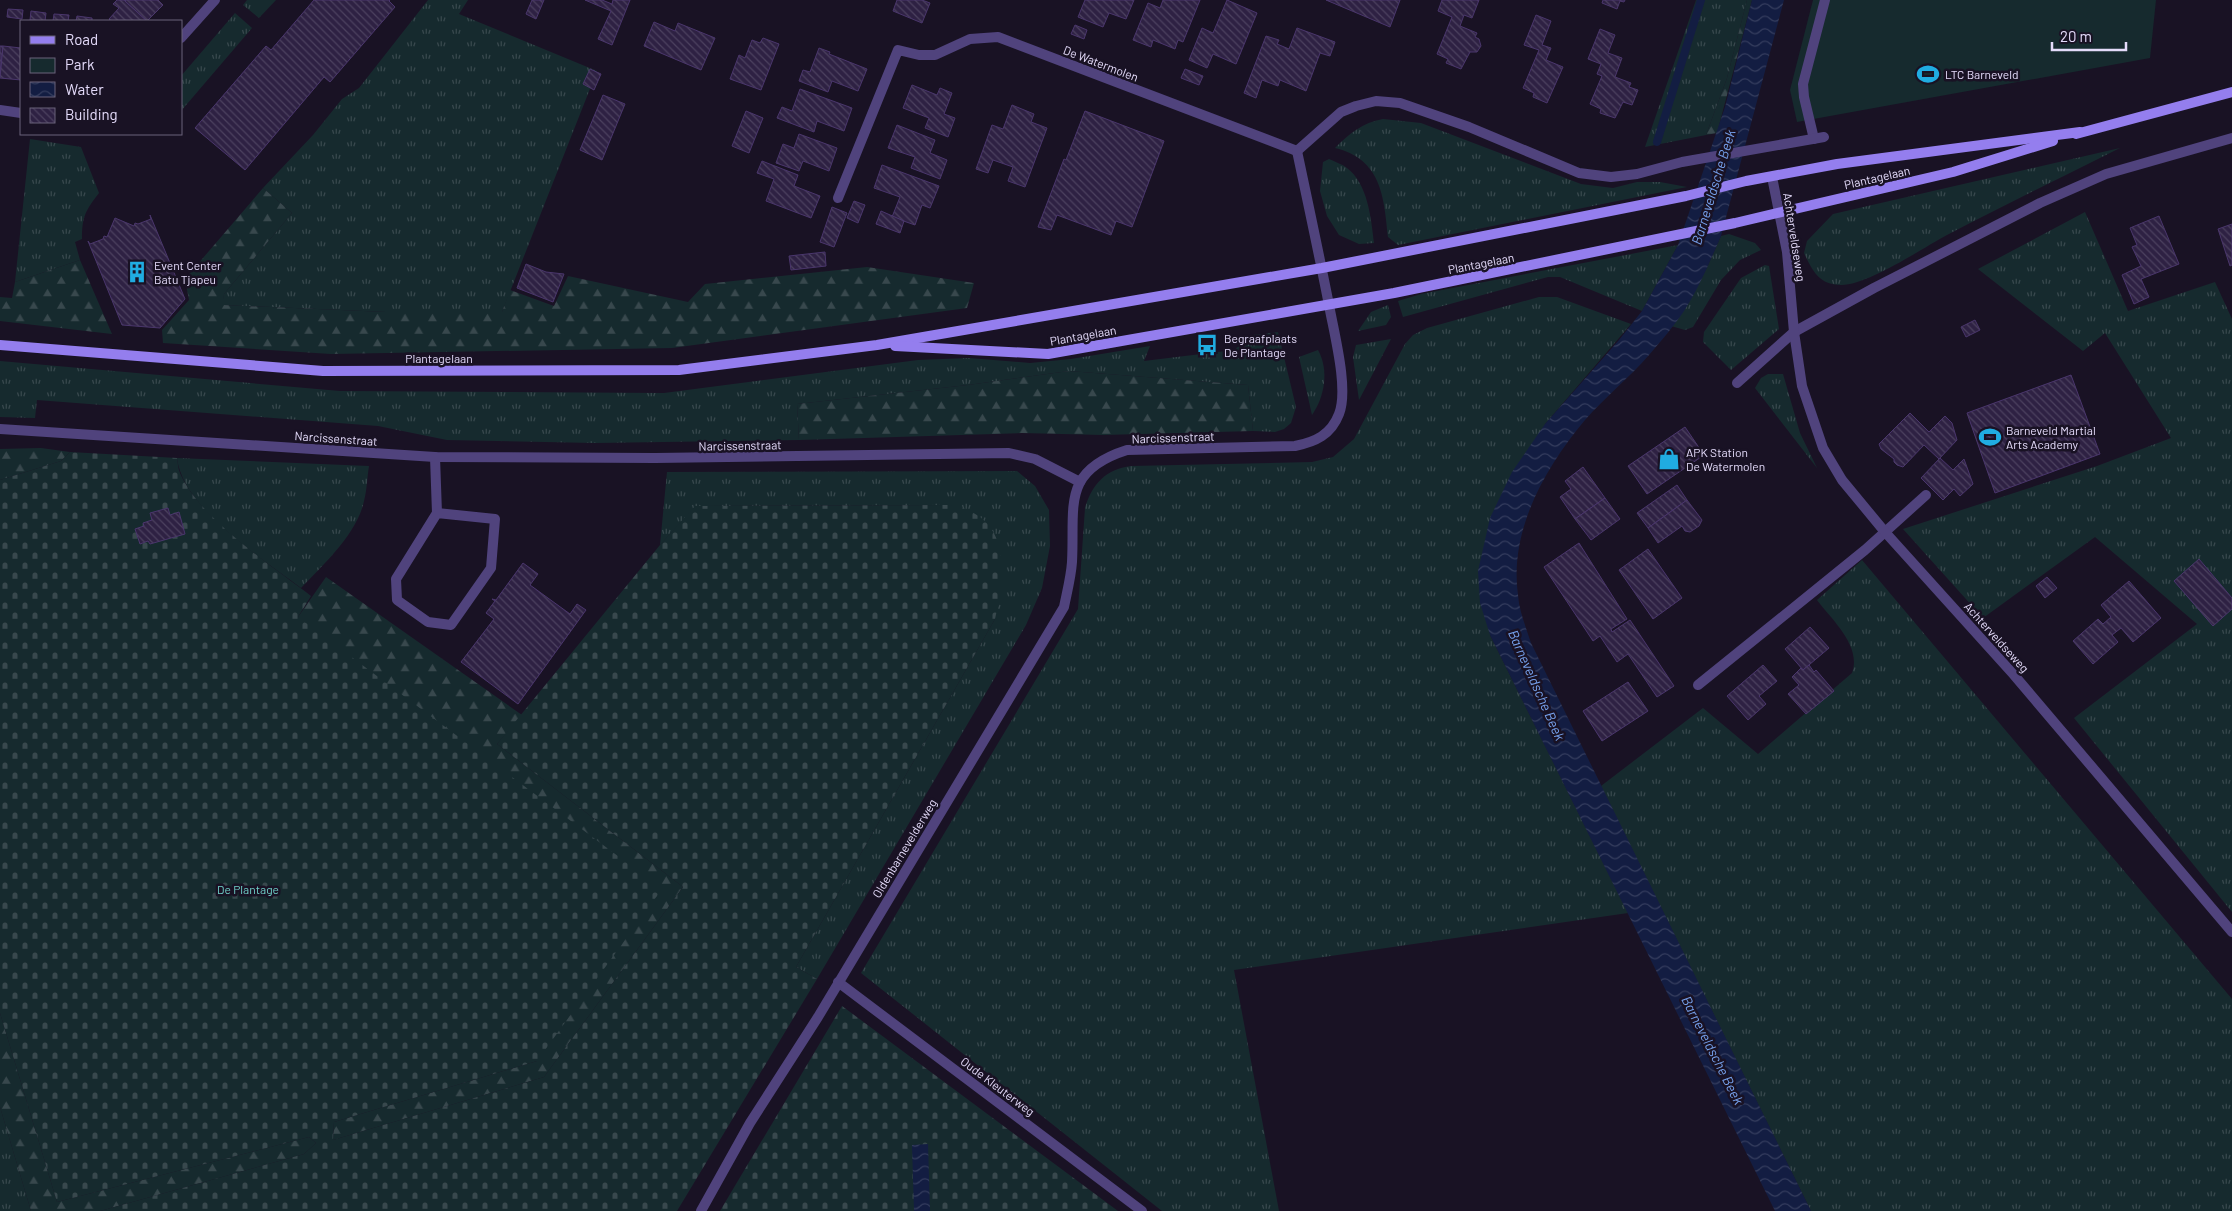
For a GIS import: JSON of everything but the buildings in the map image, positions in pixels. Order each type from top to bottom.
[{"type":"main road","name":"Plantagelaan","points":[[877,344],[1048,354],[1329,305],[1673,237],[1953,172],[2080,132],[2232,92]]},
{"type":"main road","name":"Plantagelaan","points":[[0,345],[333,371],[679,370],[877,344],[1322,268],[1837,164],[2080,132]]},
{"type":"street","points":[[182,37],[215,0]]},
{"type":"street","points":[[1329,305],[1297,151],[1341,112],[1376,101],[1400,103],[1460,124],[1579,173],[1611,177],[1637,174],[1682,162],[1819,138],[1804,97],[1803,84],[1825,0]]},
{"type":"street","name":"De Watermolen","points":[[838,198],[898,50],[919,55],[934,55],[970,39],[987,37],[998,36],[1297,151]]},
{"type":"street","points":[[0,110],[20,113]]},
{"type":"street","points":[[1737,383],[1794,332],[1874,288],[2065,192],[2106,174],[2232,138]]},
{"type":"street","name":"Achterveldseweg","points":[[1772,177],[1787,252],[1794,332],[1802,386],[1823,448],[1842,480],[1885,532],[2014,675],[2232,932]]},
{"type":"street","name":"Narcissenstraat","points":[[0,429],[435,457],[655,458],[1008,453],[1035,459],[1080,482],[1093,464],[1108,456],[1127,450],[1296,446],[1313,442],[1327,433],[1333,428],[1340,414],[1344,398],[1329,305]]},
{"type":"street","points":[[435,457],[437,513],[396,580],[397,600],[428,622],[450,626],[491,568],[495,519],[437,513]]},
{"type":"street","name":"Oldenbarnevelderweg","points":[[701,1211],[750,1123],[838,982],[1064,607],[1072,563],[1073,503],[1080,482]]},
{"type":"street","points":[[1698,685],[1865,550],[1926,495]]},
{"type":"street","name":"Oude Kleuterweg","points":[[838,982],[1142,1211]]},
{"type":"green space","points":[[247,0],[276,0],[259,18],[243,5]]},
{"type":"green space","points":[[428,0],[468,0],[459,14],[597,71],[502,312],[386,312],[222,305],[224,294],[292,213],[263,188],[313,135],[342,99],[359,88]]},
{"type":"green space","points":[[1696,0],[1747,0],[1727,78],[1706,135],[1645,147]]},
{"type":"green space","points":[[1747,0],[1752,0],[1717,133],[1706,135],[1727,78]]},
{"type":"green space","name":"LTC Barneveld","points":[[1813,0],[2156,0],[2150,58],[1797,122],[1790,90]]},
{"type":"green space","points":[[235,13],[252,28],[182,110],[182,75]]},
{"type":"green space","points":[[1383,119],[1421,123],[1581,184],[1613,188],[1637,182],[1660,182],[1687,187],[1398,245],[1388,237],[1382,194],[1371,170],[1350,153],[1335,148],[1357,129]]},
{"type":"green space","points":[[30,139],[81,147],[99,193],[85,214],[82,239],[75,242],[80,260],[15,282]]},
{"type":"green space","points":[[2120,148],[1968,224],[1880,273],[1865,279],[1841,285],[1827,282],[1813,271],[1804,253],[1807,241],[1833,214]]},
{"type":"green space","points":[[1329,159],[1347,168],[1360,183],[1367,202],[1374,243],[1359,244],[1339,235],[1327,216],[1320,191],[1323,162]]},
{"type":"green space","points":[[263,188],[292,213],[224,294],[223,305],[386,312],[502,312],[510,290],[554,306],[568,276],[688,302],[705,284],[867,267],[974,283],[967,308],[672,348],[331,354],[163,343],[162,330],[189,300],[185,279]]},
{"type":"green space","points":[[2085,212],[2128,311],[2215,282],[2232,319],[2232,912],[2074,718],[2197,624],[2095,537],[1983,618],[1903,529],[2097,466],[2171,438],[2105,333],[2083,351],[1978,269]]},
{"type":"green space","points":[[1729,234],[1755,243],[1761,250],[1740,260],[1721,280],[1693,327],[1685,330],[1671,326],[1693,295],[1721,236]]},
{"type":"green space","points":[[1678,245],[1642,311],[1560,277],[1548,277],[1403,317],[1398,301],[1421,294]]},
{"type":"green space","points":[[80,260],[112,334],[0,321],[0,297],[12,298],[15,282]]},
{"type":"green space","points":[[1765,265],[1769,266],[1779,329],[1731,370],[1703,342],[1704,332],[1741,278]]},
{"type":"green space","points":[[1539,297],[1557,297],[1631,324],[1545,424],[1490,635],[1628,913],[1234,970],[1279,1211],[1162,1211],[861,973],[1078,609],[1085,508],[1088,499],[1101,479],[1114,470],[1131,466],[1312,462],[1333,457],[1354,439],[1405,344],[1413,335],[1427,328]]},
{"type":"green space","points":[[1388,305],[1391,317],[1386,325],[1358,331],[1371,312]]},
{"type":"green space","points":[[1278,332],[1296,407],[1291,423],[1284,429],[1275,432],[1253,431],[1248,385],[1069,371],[968,385],[797,404],[799,440],[595,443],[447,440],[378,426],[37,400],[35,418],[0,417],[0,361],[340,391],[664,393],[918,360],[969,358],[1030,363],[1071,359],[1150,346],[1144,361],[1234,350],[1253,335]]},
{"type":"green space","points":[[1391,339],[1359,400],[1353,357],[1356,345]]},
{"type":"green space","points":[[1318,350],[1324,366],[1324,383],[1320,400],[1312,415],[1299,357]]},
{"type":"green space","points":[[1069,371],[1248,385],[1253,431],[1103,435],[1022,433],[799,440],[797,404],[968,385]]},
{"type":"green space","points":[[1768,374],[1783,374],[1800,433],[1817,468],[1755,388],[1761,378]]},
{"type":"green space","points":[[41,448],[70,452],[61,461],[0,480],[0,449]]},
{"type":"green space","name":"De Plantage","points":[[70,452],[177,458],[178,468],[189,490],[203,507],[257,556],[311,596],[298,617],[662,889],[537,1061],[334,1122],[333,1140],[544,1077],[683,887],[497,744],[660,545],[695,506],[951,505],[971,511],[985,521],[994,534],[1000,548],[1002,565],[999,601],[995,619],[796,967],[817,979],[677,1211],[100,1211],[304,1154],[316,1143],[309,1137],[57,1202],[0,1013],[0,480],[61,461]]},
{"type":"green space","points":[[177,458],[369,466],[366,493],[360,513],[347,537],[301,588],[246,547],[209,514],[193,496],[182,477]]},
{"type":"green space","points":[[1017,471],[1035,486],[1049,510],[1050,546],[1042,588],[1026,625],[817,979],[796,967],[995,619],[951,505],[696,506],[660,545],[667,472]]},
{"type":"green space","points":[[1862,560],[2232,999],[2232,1211],[1811,1211],[1601,786],[1703,708],[1758,754],[1852,673],[1853,653],[1849,643],[1817,600]]},
{"type":"green space","points":[[326,577],[522,715],[497,744],[683,887],[544,1077],[333,1140],[334,1122],[537,1061],[298,617]]},
{"type":"green space","points":[[842,1006],[1118,1211],[720,1211]]},
{"type":"green space","points":[[0,1013],[57,1202],[309,1137],[316,1143],[304,1154],[100,1211],[31,1211],[0,1107]]},
{"type":"green space","points":[[0,1107],[31,1211],[0,1211]]},
{"type":"water","name":"Barneveldsche Beek","points":[[1752,0],[1784,0],[1721,236],[1695,293],[1676,322],[1641,363],[1585,420],[1556,458],[1544,479],[1533,501],[1519,547],[1518,595],[1531,643],[1811,1211],[1775,1211],[1490,635],[1480,603],[1478,571],[1490,518],[1512,472],[1545,424],[1642,311],[1678,245],[1725,107]]},
{"type":"water","points":[[928,1144],[930,1211],[914,1211],[912,1145]]},
{"type":"waterway","points":[[1657,142],[1701,0]]},
{"type":"place","name":"LTC Barneveld","points":[[1928,74]]},
{"type":"place","name":"Event Center Batu Tjapeu","points":[[137,272]]},
{"type":"place","name":"Begraafplaats De Plantage","points":[[1207,345]]},
{"type":"place","name":"Barneveld Martial Arts Academy","points":[[1990,437]]},
{"type":"place","name":"APK Station De Watermolen","points":[[1669,459]]}]
